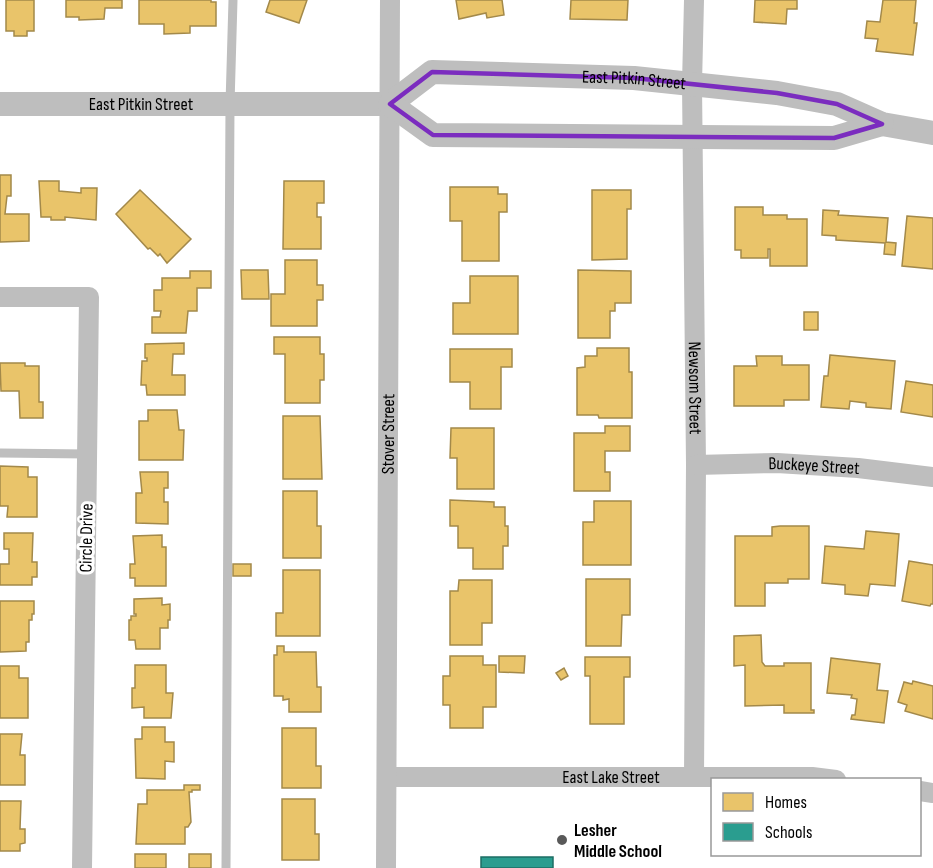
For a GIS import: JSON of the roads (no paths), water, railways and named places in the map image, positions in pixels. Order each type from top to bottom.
[{"type":"street","name":"Stover Street","points":[[386,868],[390,0]]},
{"type":"street","name":"Newsom Street","points":[[694,0],[692,84],[696,465],[694,777]]},
{"type":"street","name":"East Pitkin Street","points":[[390,104],[432,72],[634,78],[777,93],[837,104],[882,124],[933,133]]},
{"type":"street","name":"East Pitkin Street","points":[[0,104],[390,104],[432,135],[834,138],[882,124]]},
{"type":"street","name":"Circle Drive","points":[[0,297],[89,297],[82,868]]},
{"type":"street","name":"Buckeye Street","points":[[696,465],[777,463],[858,468],[933,477]]},
{"type":"street","name":"East Lake Street","points":[[387,777],[820,778]]},
{"type":"lane","points":[[226,868],[230,104],[233,0]]},
{"type":"lane","points":[[0,453],[87,454]]},
{"type":"place","name":"Lesher Middle School","points":[[562,840]]}]
